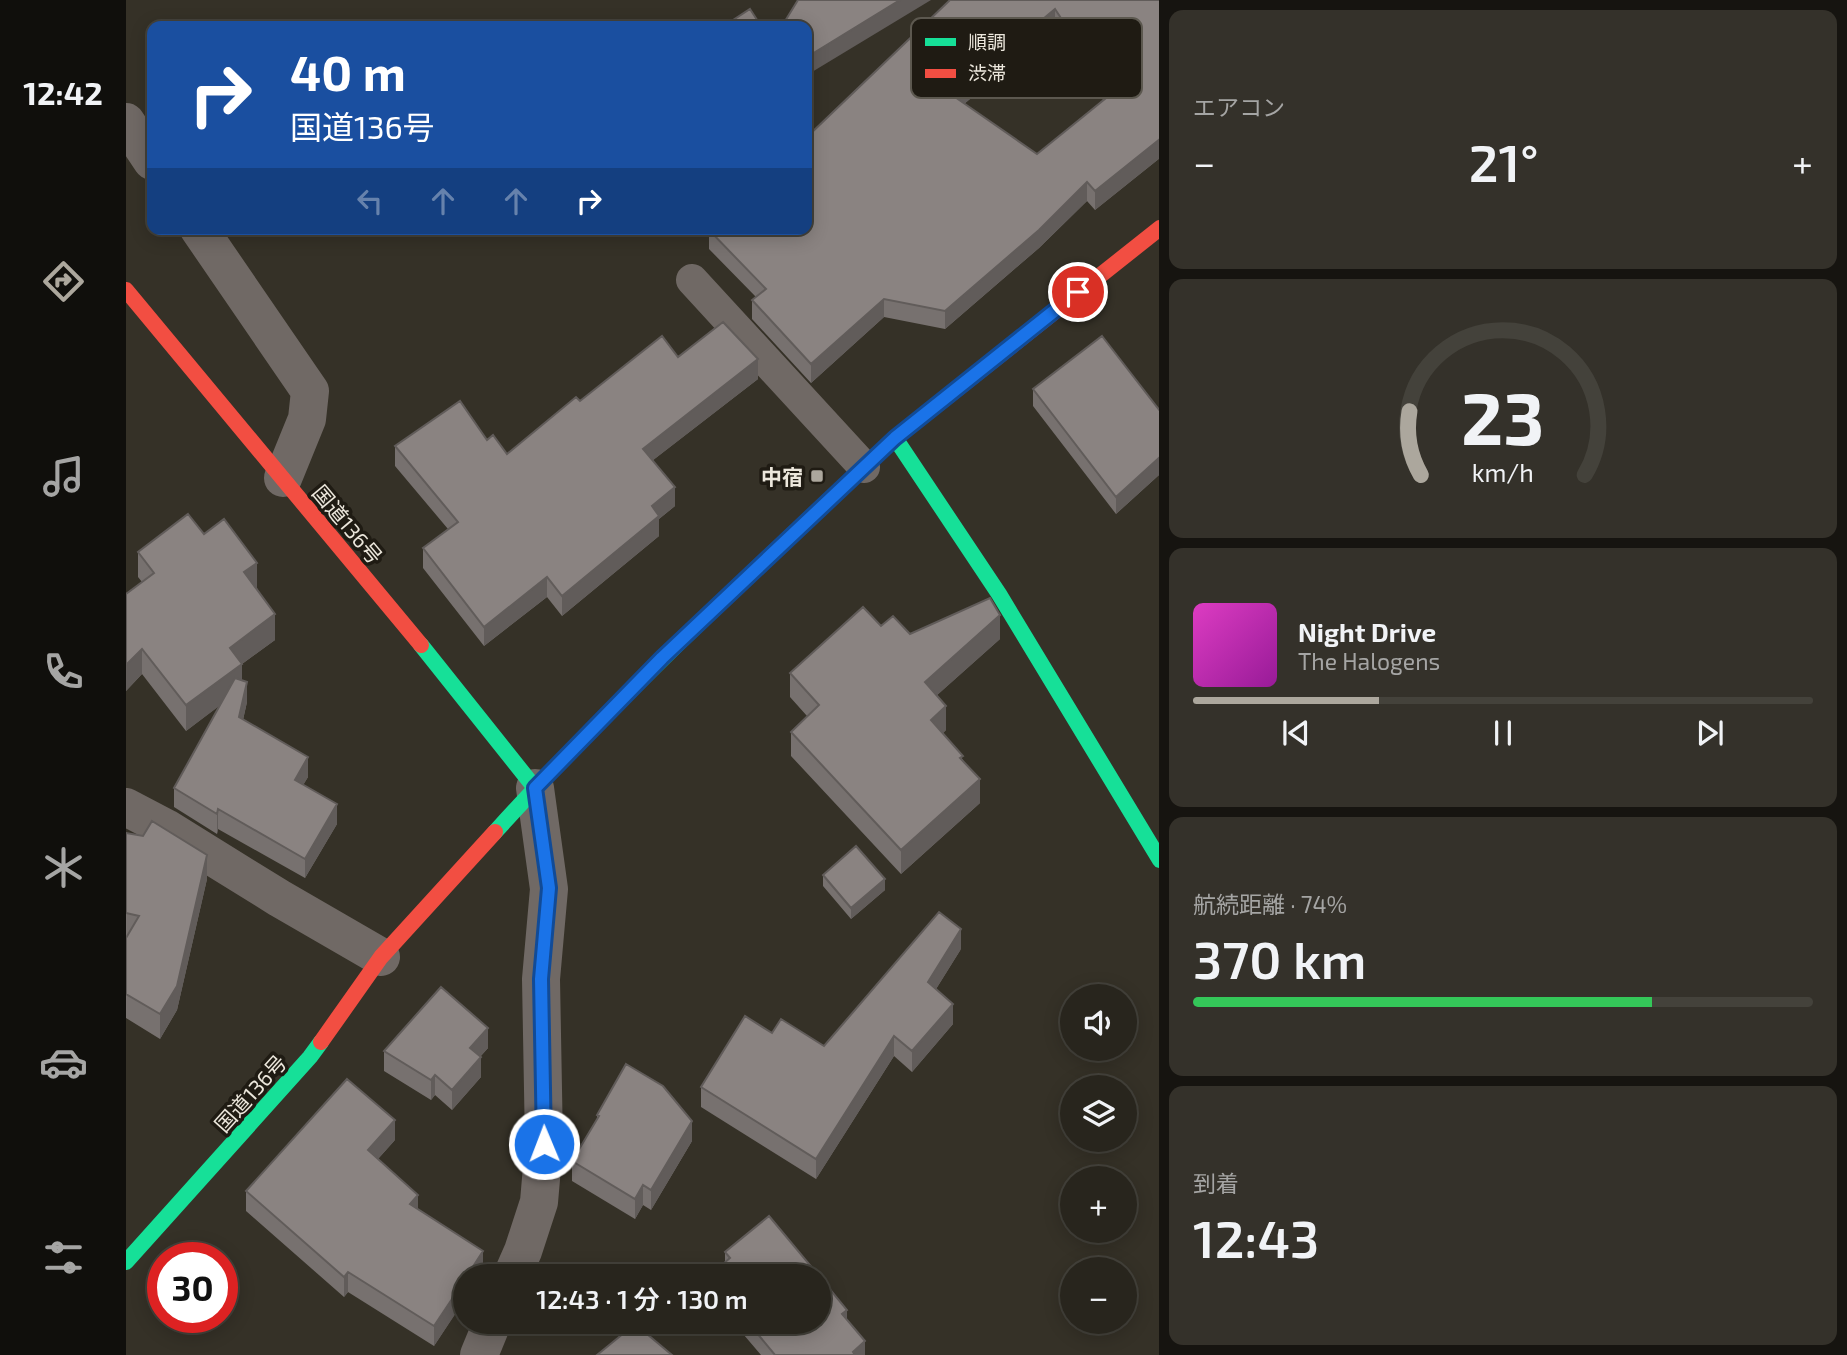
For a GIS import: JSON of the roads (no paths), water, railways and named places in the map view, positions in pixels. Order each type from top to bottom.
[{"type":"main road","name":"国道136号","points":[[126,1262],[310,1057],[381,957],[535,788],[662,658],[895,438],[1159,228]]},
{"type":"main road","name":"国道136号","points":[[126,290],[417,640],[535,788]]},
{"type":"main road","points":[[895,438],[999,594],[1159,860]]},
{"type":"street","points":[[126,122],[147,154]]},
{"type":"street","points":[[203,235],[310,391],[307,419],[283,478]]},
{"type":"street","points":[[516,1264],[539,1202],[544,1144],[541,979],[549,888],[535,788]]},
{"type":"street","points":[[126,807],[166,828],[381,957]]},
{"type":"street","points":[[479,1355],[488,1334]]},
{"type":"lane","points":[[692,280],[863,467]]},
{"type":"place","name":"中宿","points":[[817,476]]}]
